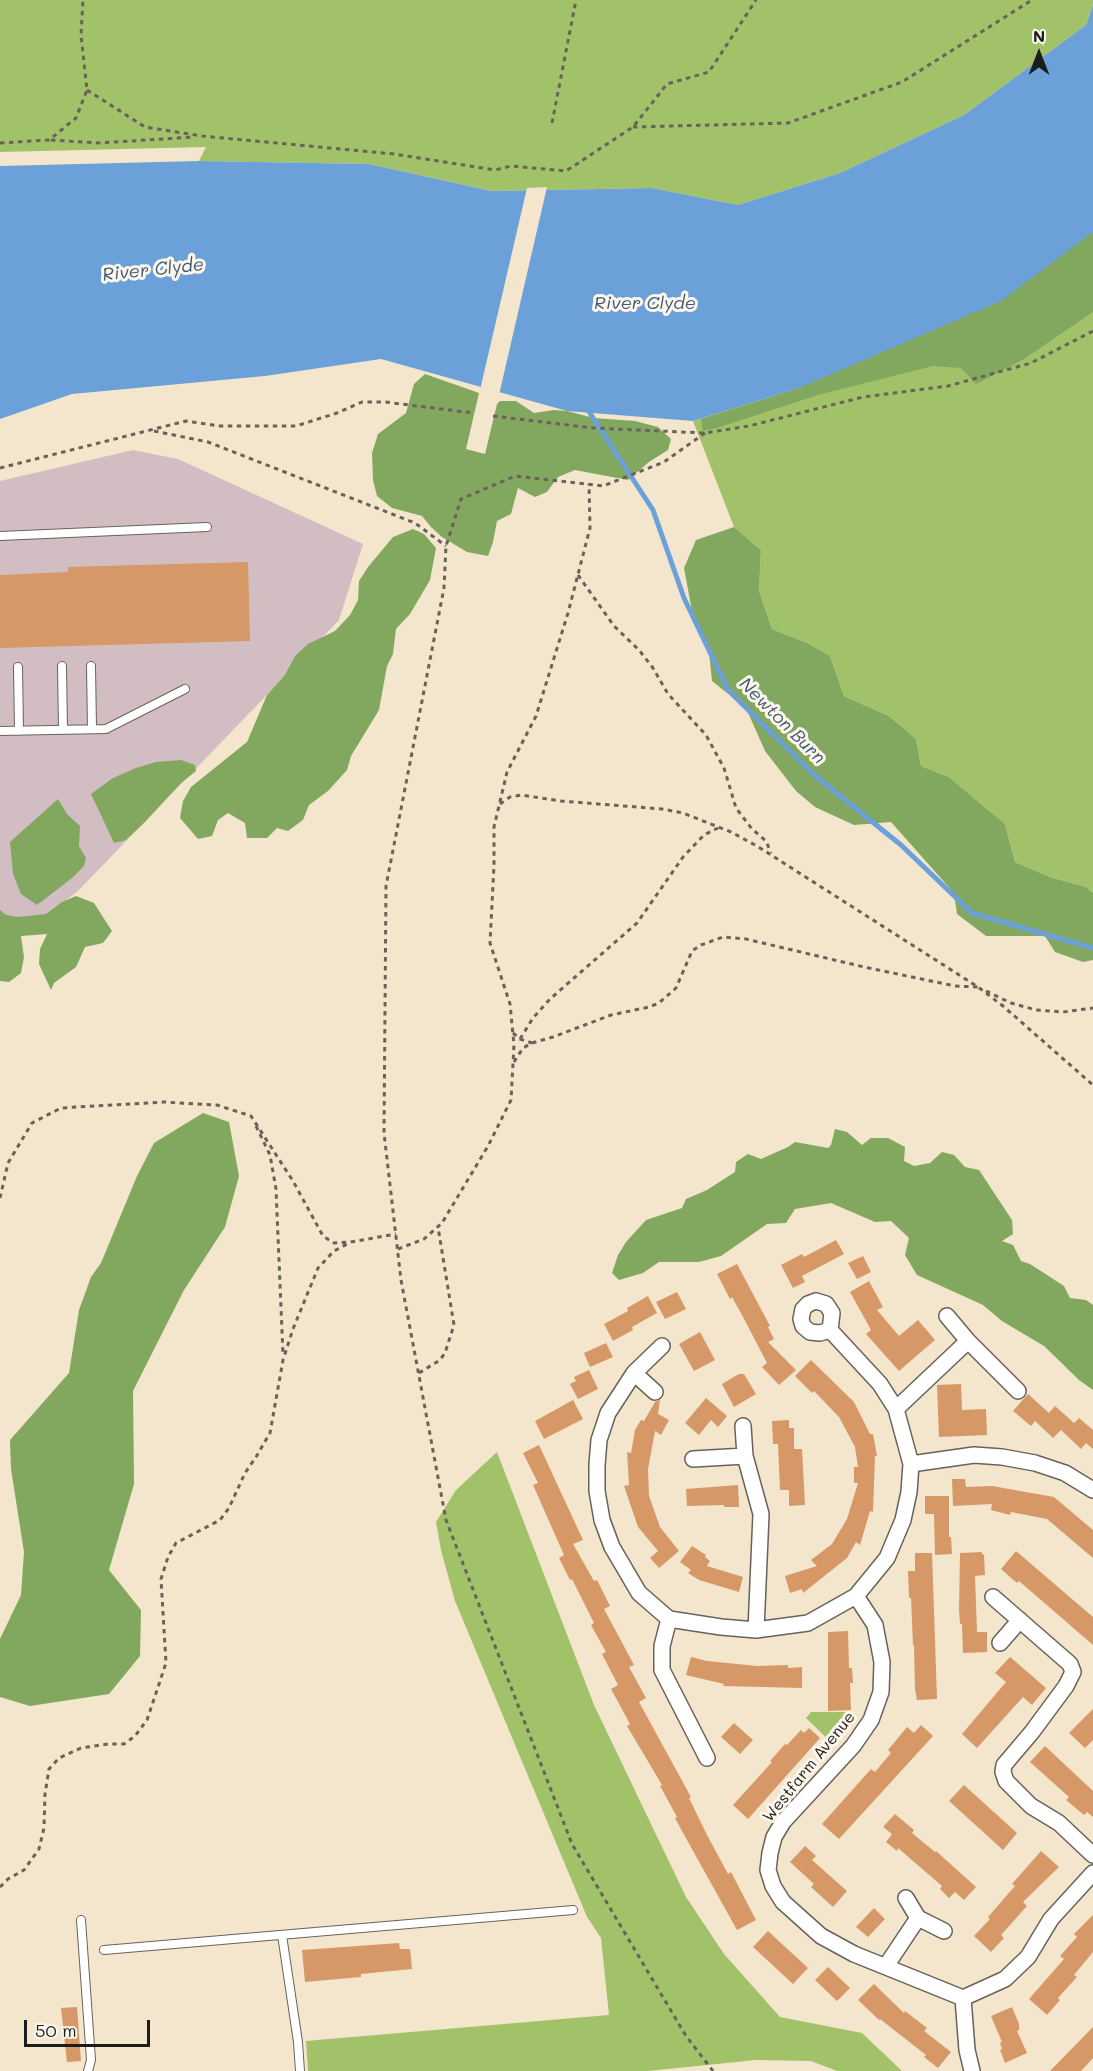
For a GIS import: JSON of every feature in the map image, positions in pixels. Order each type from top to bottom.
[{"type":"street","points":[[947,1316],[968,1341],[1018,1391]]},
{"type":"street","points":[[662,1346],[634,1373],[608,1413],[599,1440],[597,1491],[602,1520],[612,1547],[639,1593],[669,1619],[756,1630],[808,1623],[856,1596],[887,1558],[896,1539],[909,1492],[911,1464],[896,1408],[880,1384],[830,1330]]},
{"type":"street","points":[[896,1408],[968,1341]]},
{"type":"street","points":[[634,1373],[654,1392]]},
{"type":"street","points":[[743,1426],[745,1456],[761,1514],[756,1630]]},
{"type":"street","points":[[911,1464],[974,1455],[1002,1456],[1035,1463],[1065,1473],[1093,1490]]},
{"type":"street","points":[[693,1459],[745,1456]]},
{"type":"street","name":"Westfarm Avenue","points":[[856,1596],[874,1625],[882,1662],[881,1692],[871,1720],[853,1746],[783,1822],[774,1837],[768,1870],[773,1886],[783,1902],[821,1936],[854,1954],[963,1998]]},
{"type":"street","points":[[993,1597],[1070,1664],[1073,1672],[1071,1679],[1032,1732],[1004,1765],[1003,1772],[1006,1781],[1031,1806],[1059,1823],[1093,1856]]},
{"type":"street","points":[[669,1619],[662,1646],[662,1670],[706,1758]]},
{"type":"street","points":[[1000,1643],[1020,1620]]},
{"type":"street","points":[[972,2071],[967,2050],[963,1998],[1005,1979],[1028,1957],[1051,1919],[1093,1873]]},
{"type":"street","points":[[906,1898],[918,1918],[944,1931]]},
{"type":"street","points":[[886,1966],[918,1918]]},
{"type":"lane","points":[[0,536],[207,527]]},
{"type":"lane","points":[[62,666],[63,730]]},
{"type":"lane","points":[[91,666],[92,729]]},
{"type":"lane","points":[[18,667],[19,731]]},
{"type":"lane","points":[[0,731],[106,729],[185,689]]},
{"type":"lane","points":[[104,1950],[573,1910]]},
{"type":"lane","points":[[81,1920],[91,2060],[88,2071]]},
{"type":"lane","points":[[282,1935],[298,2042],[300,2071]]},
{"type":"path","points":[[49,140],[76,118],[87,90],[81,35],[83,0]]},
{"type":"path","points":[[552,123],[576,0]]},
{"type":"path","points":[[87,90],[145,127],[202,136],[394,154],[495,170],[511,166],[567,171],[633,127],[667,84],[709,72],[756,0]]},
{"type":"path","points":[[633,127],[788,123],[902,82],[1032,0]]},
{"type":"path","points":[[0,143],[49,140],[99,143],[202,136]]},
{"type":"path","points":[[493,416],[593,428],[705,433],[749,426],[862,397],[948,386],[1031,363],[1093,331]]},
{"type":"path","points":[[0,468],[186,421],[220,426],[296,426],[362,402],[385,402],[474,413]]},
{"type":"path","points":[[152,430],[208,442],[415,523],[446,546]]},
{"type":"path","points":[[705,433],[664,462],[603,486],[515,476],[461,499],[446,546],[444,588],[386,886],[384,1133],[401,1280],[446,1520],[572,1844],[686,2036],[713,2071]]},
{"type":"path","points":[[398,1249],[424,1239],[442,1223],[488,1146],[511,1100],[513,1033],[510,1004],[490,943],[494,827],[507,772],[536,716],[568,613],[590,528],[589,484]]},
{"type":"path","points":[[578,575],[614,626],[639,650],[653,668],[668,694],[695,726],[706,735],[724,768],[736,808],[752,829],[766,841],[772,855]]},
{"type":"path","points":[[499,805],[510,797],[521,795],[561,801],[662,809],[683,813],[718,827],[772,855],[978,987],[1093,1085]]},
{"type":"path","points":[[520,1039],[533,1018],[550,999],[637,922],[683,857],[704,835],[718,827]]},
{"type":"path","points":[[513,1064],[523,1048],[532,1043],[611,1015],[659,1003],[676,988],[692,951],[723,937],[746,939],[864,968],[954,986],[978,987],[1011,1003],[1036,1010],[1063,1012],[1093,1008]]},
{"type":"path","points":[[513,1033],[520,1039],[532,1043]]},
{"type":"path","points":[[0,1198],[8,1163],[32,1123],[61,1108],[164,1102],[217,1105],[251,1116],[293,1181],[323,1236],[334,1243],[396,1234]]},
{"type":"path","points":[[251,1116],[270,1155],[276,1189],[283,1360]]},
{"type":"path","points":[[419,1373],[440,1360],[445,1353],[454,1325],[438,1227]]},
{"type":"path","points":[[0,1887],[24,1870],[39,1849],[44,1828],[45,1794],[49,1768],[59,1758],[81,1748],[124,1744],[135,1736],[147,1720],[166,1663],[161,1579],[168,1557],[176,1543],[220,1520],[229,1508],[245,1473],[270,1433],[283,1360],[318,1268],[334,1251],[351,1242]]},
{"type":"shaded area","points":[[133,450],[178,459],[363,544],[339,620],[77,892],[0,948],[0,481]]},
{"type":"green space","points":[[0,0],[1093,0],[1093,5],[1086,25],[964,115],[840,173],[738,205],[652,188],[491,191],[369,164],[199,161],[206,147],[0,152]]},
{"type":"green space","points":[[1093,229],[1093,312],[1024,359],[976,384],[961,368],[933,366],[818,395],[703,431],[701,419],[799,388]]},
{"type":"green space","points":[[1093,232],[1093,893],[1086,887],[1050,877],[1015,862],[1005,824],[949,777],[921,766],[916,739],[889,716],[844,696],[830,656],[807,643],[772,629],[759,591],[761,550],[734,527],[693,421],[799,388]]},
{"type":"green space","points":[[425,374],[479,393],[466,449],[485,454],[497,404],[500,401],[516,401],[534,413],[567,411],[594,418],[635,421],[658,427],[671,439],[668,450],[628,480],[575,470],[558,477],[547,492],[535,497],[518,488],[511,514],[497,521],[488,556],[467,552],[442,537],[422,516],[392,508],[377,496],[373,480],[372,453],[378,434],[406,413],[414,384]]},
{"type":"green space","points":[[734,527],[761,550],[759,591],[772,629],[807,643],[830,656],[844,696],[889,716],[916,739],[921,766],[949,777],[1005,824],[1015,862],[1050,877],[1086,887],[1093,893],[1093,960],[1083,962],[1055,952],[1045,936],[986,936],[957,914],[954,893],[891,822],[854,825],[815,807],[796,791],[765,751],[746,708],[712,681],[709,652],[692,611],[684,568],[696,540]]},
{"type":"green space","points":[[413,529],[424,534],[436,548],[430,580],[410,614],[396,629],[393,654],[387,666],[379,710],[351,756],[347,770],[328,791],[309,805],[303,820],[288,831],[277,828],[267,838],[247,838],[245,823],[228,813],[218,820],[212,836],[198,839],[180,818],[183,801],[191,787],[247,742],[267,695],[285,675],[295,656],[308,644],[335,631],[350,615],[358,600],[359,581],[368,567],[393,537]]},
{"type":"green space","points":[[181,760],[195,765],[196,771],[181,783],[126,840],[114,843],[91,794],[113,778],[136,768],[156,762]]},
{"type":"green space","points":[[58,799],[67,814],[80,826],[79,846],[86,858],[84,866],[72,878],[37,905],[21,894],[13,874],[10,842]]},
{"type":"green space","points":[[76,896],[94,903],[112,931],[103,943],[85,947],[76,967],[54,983],[51,990],[39,964],[40,949],[47,934],[21,936],[24,957],[21,973],[9,982],[0,981],[0,910],[6,915],[18,917],[46,914],[62,902]]},
{"type":"green space","points":[[203,1113],[229,1122],[239,1176],[225,1227],[184,1290],[133,1391],[134,1484],[109,1570],[141,1610],[140,1656],[109,1694],[30,1706],[0,1697],[0,1639],[21,1595],[24,1552],[11,1469],[10,1440],[69,1373],[79,1310],[91,1277],[101,1263],[137,1176],[154,1143]]},
{"type":"green space","points":[[835,1129],[847,1132],[862,1145],[871,1138],[888,1138],[905,1147],[904,1161],[914,1166],[930,1163],[942,1152],[954,1155],[965,1167],[979,1170],[1012,1220],[1013,1234],[1002,1241],[1013,1245],[1021,1261],[1030,1264],[1064,1286],[1070,1298],[1086,1300],[1093,1305],[1093,1390],[1079,1380],[1044,1346],[1002,1321],[983,1305],[917,1275],[905,1255],[909,1238],[891,1221],[875,1222],[831,1203],[795,1209],[786,1223],[767,1224],[721,1256],[699,1262],[659,1262],[643,1273],[619,1280],[612,1273],[618,1255],[626,1242],[646,1220],[682,1208],[686,1199],[707,1190],[735,1172],[736,1162],[748,1154],[761,1159],[795,1142],[828,1148]]},
{"type":"green space","points":[[497,1452],[594,1705],[686,1897],[724,1954],[780,2017],[862,2033],[902,2071],[837,2071],[811,2061],[756,2060],[648,2071],[308,2071],[306,2041],[609,2015],[601,1938],[587,1917],[455,1601],[441,1550],[436,1522],[456,1490]]},
{"type":"green space","points":[[811,1712],[846,1712],[846,1728],[833,1744],[806,1718]]},
{"type":"water","name":"River Clyde","points":[[1093,5],[1093,232],[1001,301],[799,388],[693,421],[567,411],[381,359],[265,376],[72,394],[0,419],[0,166],[199,161],[369,164],[491,191],[652,188],[738,205],[840,173],[964,115],[1086,25]]},
{"type":"pier","points":[[547,187],[499,395],[480,390],[527,188]]},
{"type":"building","points":[[248,562],[250,641],[0,648],[0,575],[68,572],[68,567]]},
{"type":"building","points":[[836,1240],[844,1254],[802,1276],[805,1282],[793,1288],[781,1265],[802,1254],[804,1257]]},
{"type":"building","points":[[863,1256],[871,1272],[857,1279],[848,1263]]},
{"type":"building","points":[[737,1264],[770,1326],[768,1327],[774,1339],[768,1342],[796,1370],[779,1385],[762,1367],[767,1363],[732,1297],[730,1299],[717,1274]]},
{"type":"building","points":[[869,1281],[883,1307],[877,1310],[899,1336],[918,1320],[935,1340],[899,1371],[866,1334],[871,1330],[850,1292]]},
{"type":"building","points":[[677,1292],[686,1309],[665,1319],[656,1302]]},
{"type":"building","points":[[648,1296],[657,1313],[613,1341],[604,1324],[628,1311],[627,1308]]},
{"type":"building","points":[[700,1332],[715,1360],[694,1371],[679,1344]]},
{"type":"building","points":[[606,1343],[613,1357],[590,1367],[584,1353]]},
{"type":"building","points":[[811,1360],[854,1402],[870,1434],[873,1434],[877,1456],[875,1456],[873,1512],[870,1511],[860,1545],[856,1542],[847,1558],[803,1593],[802,1589],[790,1593],[785,1576],[817,1566],[811,1560],[832,1544],[847,1519],[858,1483],[854,1483],[854,1467],[858,1467],[855,1447],[839,1417],[814,1391],[812,1393],[795,1376]]},
{"type":"building","points":[[589,1370],[598,1389],[578,1399],[570,1384],[576,1381],[574,1377]]},
{"type":"building","points":[[739,1374],[744,1374],[756,1394],[734,1407],[722,1384]]},
{"type":"building","points":[[961,1384],[962,1410],[986,1409],[987,1435],[939,1437],[937,1385]]},
{"type":"building","points":[[1028,1394],[1049,1413],[1055,1406],[1074,1423],[1079,1418],[1093,1430],[1093,1449],[1086,1443],[1081,1449],[1061,1430],[1053,1438],[1035,1421],[1031,1426],[1013,1411]]},
{"type":"building","points":[[706,1398],[727,1416],[718,1427],[711,1420],[699,1435],[685,1423]]},
{"type":"building","points":[[573,1400],[583,1419],[544,1439],[535,1421]]},
{"type":"building","points":[[660,1400],[658,1414],[669,1420],[661,1435],[655,1431],[648,1469],[649,1496],[660,1527],[679,1551],[659,1568],[650,1558],[658,1551],[638,1527],[624,1486],[629,1485],[627,1452],[631,1453],[635,1430],[641,1420],[644,1421],[655,1402]]},
{"type":"building","points":[[789,1420],[789,1428],[794,1428],[794,1449],[802,1449],[805,1505],[789,1506],[789,1490],[780,1490],[778,1444],[773,1444],[772,1421]]},
{"type":"building","points":[[539,1445],[583,1540],[573,1544],[594,1581],[597,1580],[610,1606],[604,1609],[634,1665],[629,1667],[646,1698],[639,1702],[691,1797],[689,1798],[707,1835],[728,1874],[731,1872],[756,1920],[737,1930],[675,1818],[677,1817],[660,1786],[662,1785],[627,1726],[630,1724],[611,1689],[618,1685],[602,1654],[606,1652],[591,1625],[594,1623],[572,1579],[570,1580],[559,1558],[564,1555],[533,1485],[538,1483],[523,1453]]},
{"type":"building","points":[[952,1479],[965,1479],[966,1487],[992,1486],[1054,1497],[1093,1530],[1093,1558],[1047,1519],[1011,1512],[1010,1515],[991,1510],[992,1504],[953,1506]]},
{"type":"building","points":[[738,1485],[739,1507],[687,1506],[686,1489]]},
{"type":"building","points":[[925,1496],[949,1496],[949,1537],[951,1537],[952,1554],[935,1555],[934,1514],[925,1514]]},
{"type":"building","points":[[692,1546],[706,1555],[705,1557],[710,1561],[707,1566],[743,1577],[739,1592],[699,1580],[688,1573],[691,1570],[680,1562]]},
{"type":"building","points":[[1016,1551],[1093,1617],[1093,1645],[1019,1581],[1017,1583],[1001,1569]]},
{"type":"building","points":[[982,1552],[985,1575],[975,1576],[977,1632],[987,1632],[987,1652],[963,1653],[959,1610],[960,1553]]},
{"type":"building","points":[[915,1553],[932,1553],[937,1699],[917,1700],[915,1689],[908,1571],[915,1571]]},
{"type":"building","points":[[848,1631],[849,1668],[852,1668],[853,1683],[850,1683],[851,1710],[828,1711],[828,1632]]},
{"type":"building","points":[[691,1657],[707,1661],[757,1666],[802,1667],[802,1688],[723,1686],[724,1684],[686,1675]]},
{"type":"building","points":[[1010,1657],[1046,1688],[1032,1705],[1023,1697],[977,1748],[962,1734],[1006,1682],[995,1673]]},
{"type":"building","points":[[1093,1709],[1093,1740],[1085,1748],[1069,1733]]},
{"type":"building","points":[[734,1723],[753,1740],[740,1754],[721,1737]]},
{"type":"building","points":[[921,1725],[933,1736],[839,1839],[822,1824],[871,1769],[875,1772],[891,1753],[888,1750],[907,1727],[914,1733]]},
{"type":"building","points":[[809,1728],[820,1738],[748,1819],[733,1805],[785,1744],[787,1745],[801,1730],[804,1733]]},
{"type":"building","points":[[1045,1746],[1093,1791],[1093,1817],[1087,1812],[1084,1815],[1066,1800],[1069,1797],[1030,1762]]},
{"type":"building","points":[[964,1785],[1017,1833],[1003,1850],[949,1801]]},
{"type":"building","points":[[895,1814],[914,1830],[912,1833],[976,1887],[964,1900],[955,1892],[949,1898],[940,1889],[942,1886],[898,1848],[897,1851],[886,1842],[892,1834],[883,1827]]},
{"type":"building","points":[[805,1846],[816,1856],[812,1860],[847,1891],[833,1907],[811,1887],[814,1884],[790,1862]]},
{"type":"building","points":[[1041,1851],[1059,1867],[1023,1902],[1027,1906],[1001,1935],[1004,1938],[991,1952],[974,1936],[1015,1886],[1012,1884]]},
{"type":"building","points":[[874,1908],[885,1919],[868,1937],[856,1927]]},
{"type":"building","points":[[1093,1915],[1093,1952],[1074,1975],[1077,1977],[1058,1998],[1060,2000],[1047,2015],[1029,1999],[1064,1959],[1060,1956],[1077,1937],[1074,1934]]},
{"type":"building","points":[[768,1931],[808,1968],[793,1984],[753,1947]]},
{"type":"building","points":[[399,1943],[400,1949],[410,1949],[412,1969],[305,1982],[302,1950]]},
{"type":"building","points":[[828,1967],[850,1988],[837,2001],[815,1980]]},
{"type":"building","points":[[874,1984],[904,2013],[905,2011],[927,2028],[924,2031],[951,2052],[938,2068],[924,2057],[926,2055],[879,2020],[858,2000]]},
{"type":"building","points":[[77,2007],[81,2061],[67,2062],[61,2008]]},
{"type":"building","points":[[1012,2007],[1019,2024],[1017,2031],[1027,2053],[1005,2063],[1000,2050],[1002,2042],[991,2016]]},
{"type":"building","points":[[1093,2027],[1093,2058],[1081,2071],[1050,2071]]},
{"type":"waterway","name":"Newton Burn","points":[[586,407],[653,510],[684,598],[728,690],[813,774],[901,845],[972,913],[1093,948]]}]
